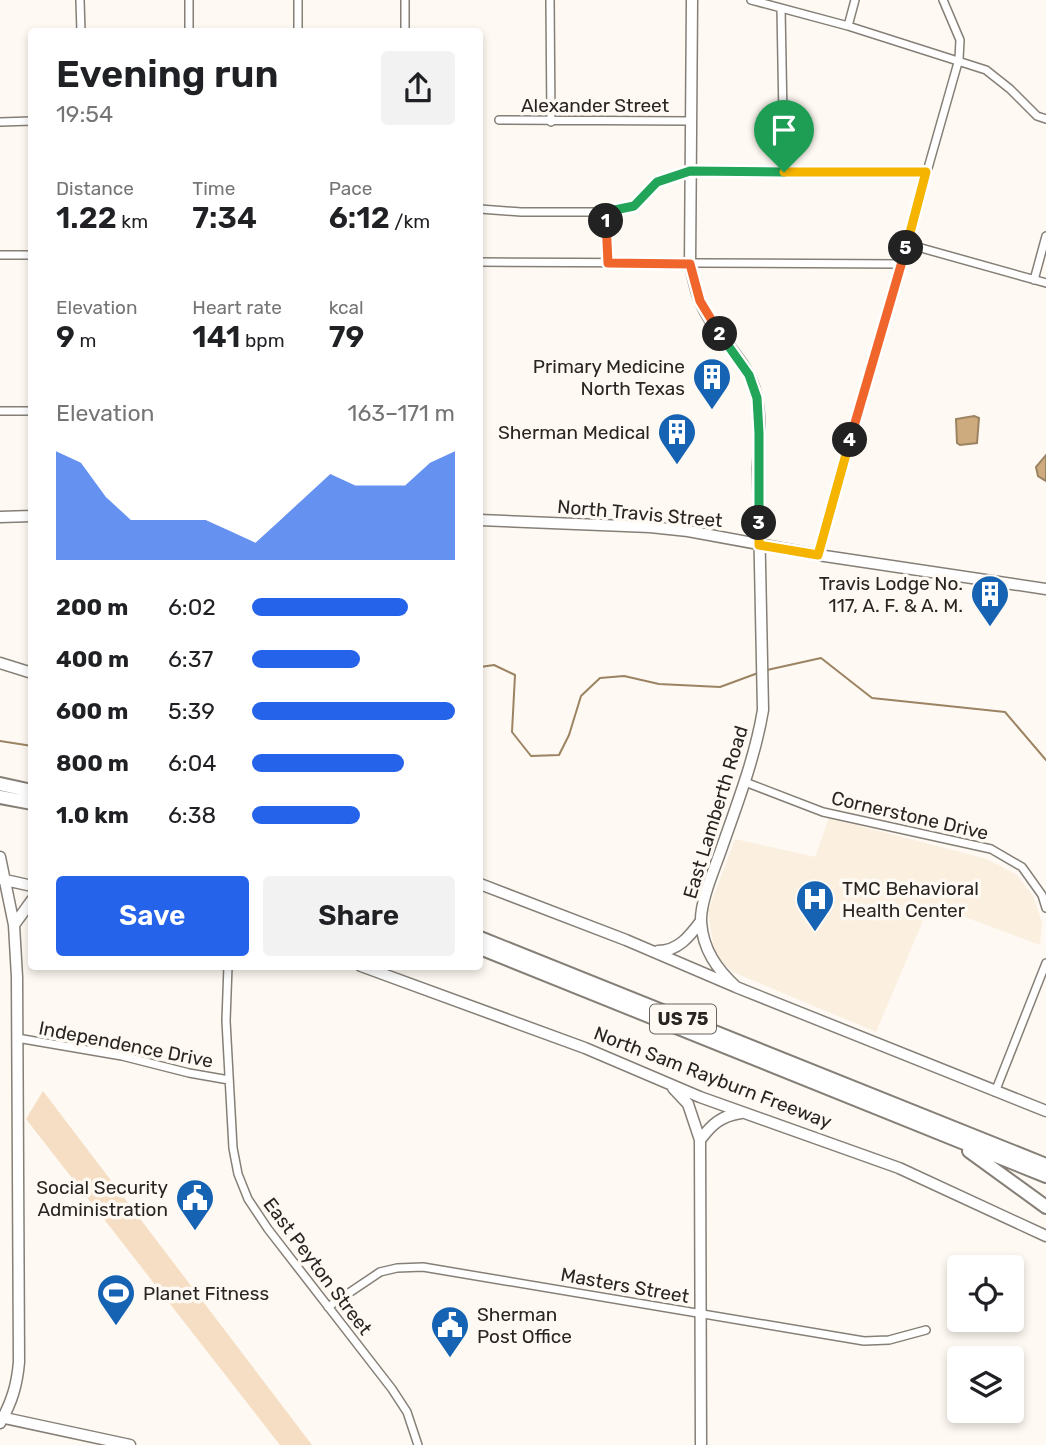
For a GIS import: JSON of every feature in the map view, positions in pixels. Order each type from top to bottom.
[{"type":"highway","points":[[0,785],[28,790]]},
{"type":"highway","points":[[0,797],[28,803]]},
{"type":"highway","points":[[0,804],[28,804]]},
{"type":"highway","name":"North Sam Rayburn Freeway","points":[[483,939],[1046,1165]]},
{"type":"highway","name":"North Sam Rayburn Freeway","points":[[483,949],[1046,1176]]},
{"type":"highway","points":[[951,1139],[1046,1207]]},
{"type":"main road","name":"East Lamberth Road","points":[[692,0],[690,264],[700,301],[749,375],[757,398],[763,686],[759,734],[708,889],[701,921]]},
{"type":"main road","points":[[0,517],[28,516]]},
{"type":"main road","name":"North Travis Street","points":[[483,520],[650,527],[1046,589]]},
{"type":"main road","points":[[1,662],[28,672]]},
{"type":"main road","points":[[0,857],[1,880],[14,925],[17,977],[19,1362],[17,1386],[1,1419],[131,1445]]},
{"type":"main road","points":[[1,880],[28,885]]},
{"type":"main road","points":[[483,885],[654,951],[736,987],[1046,1111]]},
{"type":"main road","points":[[14,925],[28,906]]},
{"type":"main road","points":[[654,951],[669,951],[681,944],[701,921]]},
{"type":"main road","points":[[701,921],[714,964],[736,987]]},
{"type":"main road","name":"North Sam Rayburn Freeway","points":[[372,970],[899,1168],[1046,1236]]},
{"type":"main road","points":[[667,1083],[688,1104],[700,1140],[701,1445]]},
{"type":"main road","points":[[700,1140],[716,1121],[745,1112]]},
{"type":"street","points":[[80,0],[80,28]]},
{"type":"street","points":[[189,0],[189,28]]},
{"type":"street","points":[[298,0],[298,28]]},
{"type":"street","points":[[405,0],[405,28]]},
{"type":"street","points":[[550,0],[551,122]]},
{"type":"street","points":[[751,0],[959,59],[986,70],[1037,116],[1046,119]]},
{"type":"street","points":[[848,26],[855,0]]},
{"type":"street","points":[[818,555],[959,59],[960,40],[943,0]]},
{"type":"street","points":[[780,8],[784,172]]},
{"type":"street","name":"Alexander Street","points":[[499,120],[690,121]]},
{"type":"street","points":[[0,122],[28,121]]},
{"type":"street","points":[[483,209],[605,212],[634,206],[657,182],[690,171],[926,172]]},
{"type":"street","points":[[605,212],[608,263]]},
{"type":"street","points":[[1034,280],[1046,236]]},
{"type":"street","points":[[907,244],[1046,283]]},
{"type":"street","points":[[0,255],[28,255]]},
{"type":"street","points":[[483,262],[901,264]]},
{"type":"street","points":[[0,411],[28,411]]},
{"type":"street","name":"Cornerstone Drive","points":[[745,782],[823,812],[991,849],[1022,867],[1042,895],[1046,908]]},
{"type":"street","points":[[995,1092],[1046,964]]},
{"type":"street","name":"East Peyton Street","points":[[228,970],[226,1020],[237,1174],[248,1199],[268,1229],[399,1400],[407,1412],[418,1445]]},
{"type":"street","name":"Independence Drive","points":[[17,1038],[122,1056],[229,1080]]},
{"type":"street","name":"Masters Street","points":[[328,1307],[380,1272],[424,1267],[864,1341],[889,1340],[926,1330]]},
{"type":"shaded area","points":[[974,416],[979,418],[977,443],[960,445],[957,443],[956,419]]},
{"type":"shaded area","points":[[1046,455],[1046,481],[1038,476],[1036,467]]},
{"type":"shaded area","name":"TMC Behavioral Health Center","points":[[829,818],[987,859],[1017,875],[1033,896],[1042,922],[1040,945],[930,904],[876,1032],[733,972],[715,956],[708,911],[735,839],[815,857]]},
{"type":"shaded area","points":[[43,1091],[312,1445],[280,1445],[26,1119]]},
{"type":"waterway","points":[[767,670],[821,658],[872,698],[1005,712],[1046,760]]},
{"type":"waterway","points":[[483,667],[494,665],[515,675],[512,732],[531,756],[559,755],[569,735],[581,696],[600,678],[624,676],[659,684],[720,687],[758,673]]},
{"type":"waterway","points":[[0,741],[28,745]]},
{"type":"place","name":"Primary Medicine North Texas","points":[[712,411]]},
{"type":"place","name":"Sherman Medical","points":[[677,466]]},
{"type":"place","name":"Travis Lodge No. 117, A. F. & A. M.","points":[[990,628]]},
{"type":"place","name":"TMC Behavioral Health Center","points":[[815,933]]},
{"type":"place","name":"Social Security Administration","points":[[195,1232]]},
{"type":"place","name":"Planet Fitness","points":[[116,1327]]},
{"type":"place","name":"Sherman Post Office","points":[[450,1359]]},
{"type":"route","points":[[690,171],[784,172],[926,172],[818,555],[759,545],[757,398],[749,375],[700,301],[690,264],[608,263],[605,212],[634,206],[657,182],[690,171]]}]
